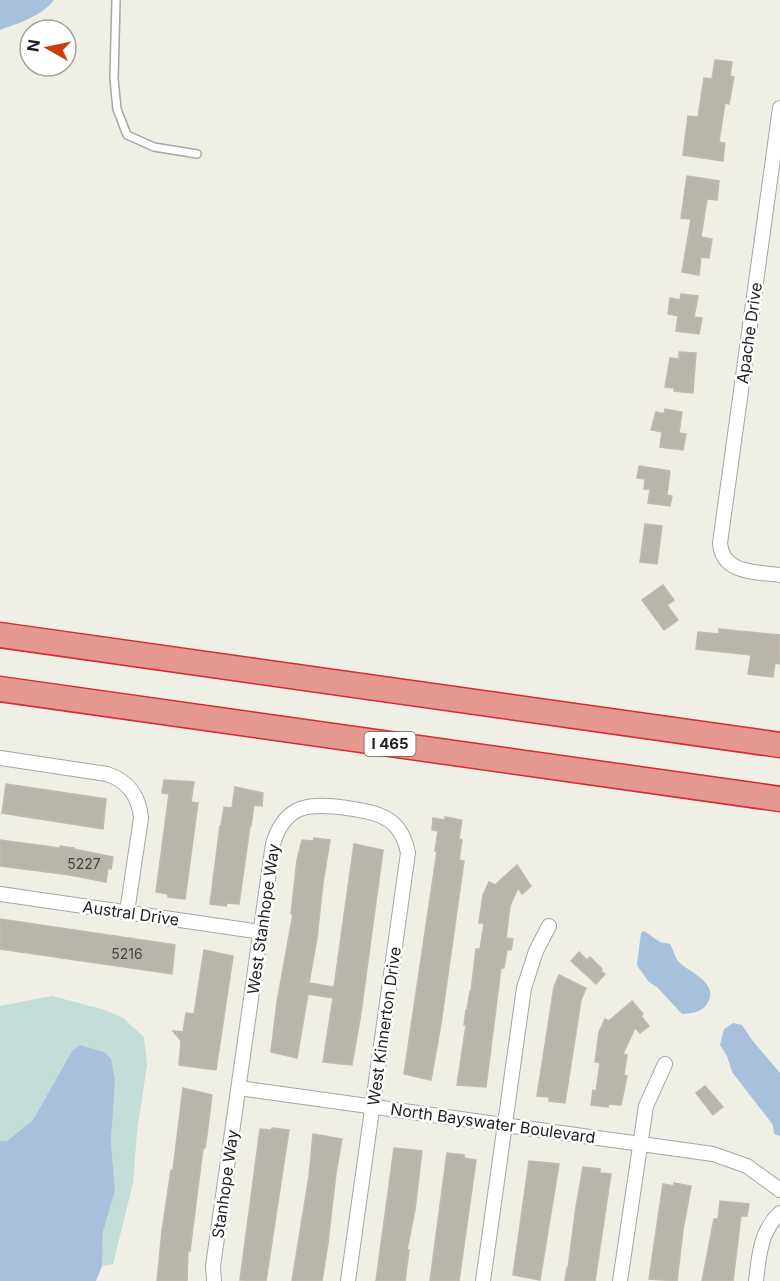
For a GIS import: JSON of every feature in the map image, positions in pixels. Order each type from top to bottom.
[{"type":"highway","points":[[0,635],[780,745]]},
{"type":"highway","name":"I 465","points":[[0,688],[780,799]]},
{"type":"street","name":"Apache Drive","points":[[780,108],[720,543],[723,557],[730,564],[743,570],[780,575]]},
{"type":"street","points":[[0,758],[107,774],[119,778],[132,790],[139,805],[141,818],[127,912]]},
{"type":"street","name":"West Stanhope Way","points":[[239,1088],[273,844],[284,820],[294,812],[308,806],[320,805],[347,808]]},
{"type":"street","name":"West Kinnerton Drive","points":[[347,808],[375,813],[392,821],[400,830],[408,854],[348,1281]]},
{"type":"street","name":"Austral Drive","points":[[0,894],[261,932]]},
{"type":"street","points":[[483,1281],[524,988],[536,951],[549,926]]},
{"type":"street","points":[[620,1281],[646,1106],[665,1064]]},
{"type":"street","name":"North Bayswater Boulevard","points":[[239,1088],[701,1152],[725,1157],[757,1172],[780,1190]]},
{"type":"street","name":"Stanhope Way","points":[[214,1281],[213,1266],[239,1088]]},
{"type":"street","points":[[756,1281],[761,1244],[768,1228],[780,1213]]},
{"type":"lane","points":[[116,0],[114,79],[117,109],[127,135],[154,147],[197,154]]},
{"type":"shaded area","points":[[52,996],[105,1010],[123,1018],[144,1037],[147,1065],[137,1132],[133,1183],[113,1264],[102,1266],[103,1232],[115,1191],[111,1142],[115,1080],[104,1052],[80,1045],[72,1051],[33,1120],[7,1141],[0,1141],[0,1006]]},
{"type":"water","points":[[0,0],[54,0],[37,15],[31,18],[18,18],[18,23],[0,30]]},
{"type":"water","points":[[644,931],[660,942],[670,944],[678,961],[707,984],[710,997],[702,1009],[682,1014],[657,987],[649,982],[637,964],[641,933]]},
{"type":"water","points":[[733,1023],[742,1025],[780,1073],[780,1136],[774,1134],[773,1125],[732,1072],[727,1056],[720,1045],[724,1029]]},
{"type":"water","points":[[80,1045],[104,1052],[111,1059],[115,1080],[111,1142],[115,1191],[103,1232],[102,1266],[96,1281],[0,1281],[0,1141],[7,1141],[33,1120],[72,1051]]},
{"type":"building","points":[[715,60],[732,62],[730,76],[734,77],[729,104],[725,103],[719,142],[725,143],[723,161],[683,155],[688,116],[698,117],[704,78],[712,79]]},
{"type":"building","points":[[687,176],[719,181],[717,200],[707,199],[701,237],[712,239],[709,258],[701,257],[699,275],[682,272],[691,219],[681,218]]},
{"type":"building","points":[[681,294],[698,296],[694,317],[702,318],[699,334],[676,331],[678,316],[668,314],[670,298],[680,300]]},
{"type":"building","points":[[679,352],[696,353],[693,393],[674,391],[674,388],[665,387],[670,358],[679,359]]},
{"type":"building","points":[[665,409],[682,412],[679,433],[686,434],[683,450],[660,447],[662,432],[651,430],[656,412],[664,414]]},
{"type":"building","points":[[639,466],[670,471],[667,495],[672,496],[670,506],[648,503],[650,489],[644,489],[645,479],[637,478]]},
{"type":"building","points":[[645,524],[662,526],[657,564],[640,562]]},
{"type":"building","points":[[663,585],[674,600],[667,605],[678,620],[664,630],[642,600]]},
{"type":"building","points":[[719,629],[780,635],[780,664],[775,663],[773,677],[748,674],[751,655],[696,649],[698,632],[719,634]]},
{"type":"building","points":[[164,780],[194,782],[191,802],[198,803],[185,899],[168,897],[168,894],[156,892],[169,794],[162,793]]},
{"type":"building","points":[[6,784],[106,799],[103,829],[2,813]]},
{"type":"building","points":[[235,787],[263,793],[262,806],[254,805],[239,904],[227,903],[226,906],[210,904],[224,807],[232,808]]},
{"type":"building","points":[[445,817],[462,820],[459,860],[464,861],[431,1080],[404,1074],[437,851],[435,851],[438,831],[432,830],[433,818],[445,820]]},
{"type":"building","points":[[314,838],[330,840],[309,983],[334,987],[354,844],[383,850],[352,1065],[323,1062],[333,998],[308,994],[297,1058],[271,1052],[277,1002],[293,914],[291,914],[297,860],[302,840],[313,841]]},
{"type":"building","points":[[0,840],[74,848],[113,857],[111,869],[108,868],[106,882],[0,866]]},
{"type":"building","points":[[517,865],[531,886],[522,894],[518,888],[510,906],[506,938],[513,939],[511,950],[507,950],[504,968],[501,968],[486,1087],[457,1085],[476,949],[480,949],[484,923],[479,923],[483,895],[489,882],[495,885]]},
{"type":"building","points":[[0,919],[175,945],[172,974],[0,949]]},
{"type":"building","points":[[204,950],[233,956],[216,1070],[179,1065],[181,1041],[173,1031],[183,1032],[186,1013],[194,1014]]},
{"type":"building","points":[[579,952],[587,960],[590,957],[605,974],[596,984],[571,961]]},
{"type":"building","points":[[559,975],[586,988],[581,1000],[565,1103],[549,1101],[549,1097],[537,1096],[554,987]]},
{"type":"building","points":[[632,1001],[649,1026],[640,1033],[635,1028],[623,1054],[627,1055],[624,1075],[627,1076],[621,1105],[609,1104],[608,1107],[591,1105],[593,1090],[596,1091],[600,1063],[595,1062],[599,1032],[605,1019],[609,1021]]},
{"type":"building","points":[[705,1086],[723,1107],[713,1115],[696,1093]]},
{"type":"building","points":[[183,1088],[212,1095],[207,1135],[205,1148],[203,1148],[190,1251],[188,1250],[187,1281],[157,1281],[162,1231],[171,1170],[173,1170]]},
{"type":"building","points":[[272,1128],[289,1130],[266,1281],[240,1280],[260,1129],[271,1130]]},
{"type":"building","points":[[313,1134],[342,1139],[328,1243],[322,1281],[292,1281],[309,1176]]},
{"type":"building","points":[[394,1148],[422,1151],[415,1210],[407,1250],[409,1250],[405,1281],[376,1281]]},
{"type":"building","points":[[447,1153],[464,1155],[464,1158],[476,1160],[459,1281],[430,1281]]},
{"type":"building","points":[[529,1161],[559,1164],[540,1280],[513,1275]]},
{"type":"building","points":[[583,1167],[600,1169],[600,1173],[611,1174],[595,1281],[565,1281],[568,1268]]},
{"type":"building","points":[[674,1183],[691,1186],[677,1281],[649,1279],[663,1184],[674,1186]]},
{"type":"building","points":[[720,1201],[749,1204],[747,1216],[741,1216],[733,1281],[702,1281],[714,1219],[718,1219]]}]
